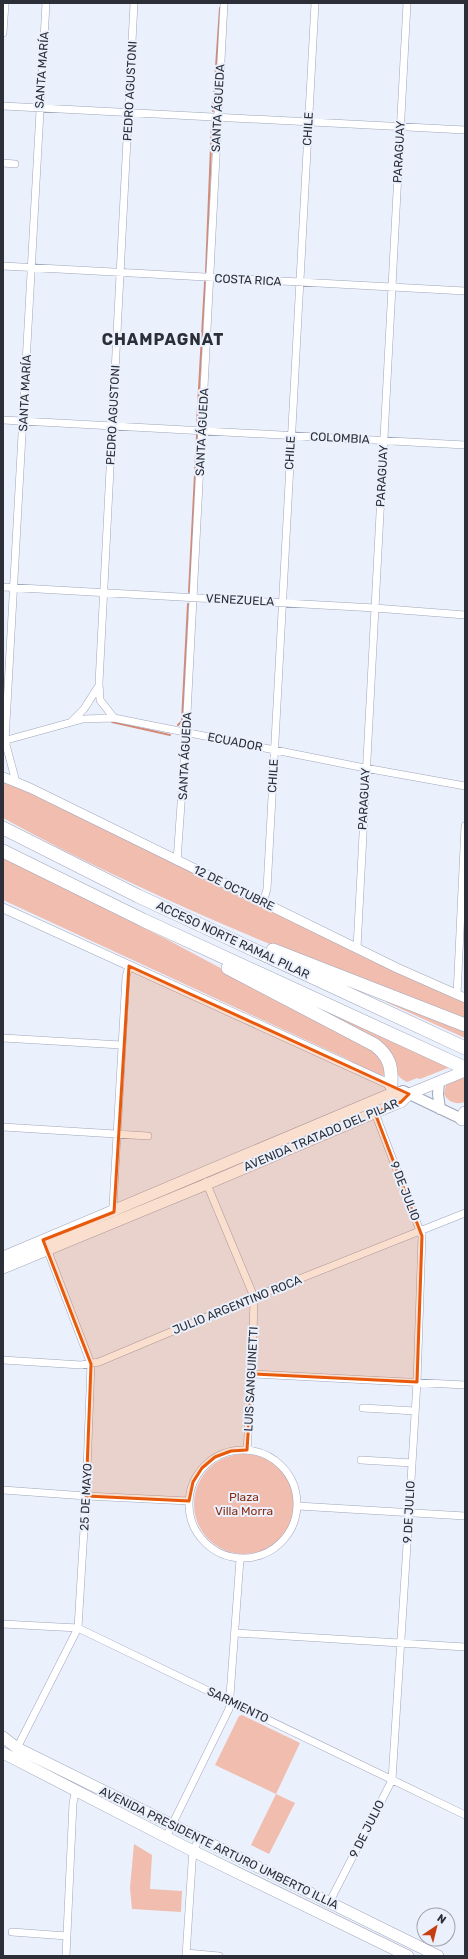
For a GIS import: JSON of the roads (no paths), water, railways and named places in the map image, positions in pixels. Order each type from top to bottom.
[{"type":"highway","points":[[3,824],[24,838]]},
{"type":"highway","name":"ACCESO NORTE RAMAL PILAR","points":[[3,828],[138,896],[464,1048]]},
{"type":"highway","name":"ACCESO NORTE RAMAL PILAR","points":[[3,851],[143,920],[440,1056],[465,1069]]},
{"type":"highway","points":[[138,896],[465,1026]]},
{"type":"highway","points":[[143,920],[200,954],[369,1040],[384,1052],[390,1060],[392,1071],[391,1086]]},
{"type":"main road","points":[[409,1094],[439,1082],[465,1069]]},
{"type":"main road","points":[[439,1082],[438,1094],[440,1109]]},
{"type":"main road","points":[[391,1086],[440,1109],[464,1118]]},
{"type":"main road","name":"AVENIDA TRATADO DEL PILAR","points":[[3,1257],[45,1245],[116,1217],[205,1179],[395,1092],[409,1094]]},
{"type":"main road","name":"AVENIDA TRATADO DEL PILAR","points":[[205,1179],[375,1113],[401,1102],[409,1094]]},
{"type":"main road","name":"AVENIDA TRATADO DEL PILAR","points":[[3,1268],[45,1245]]},
{"type":"main road","name":"AVENIDA PRESIDENTE ARTURO UMBERTO ILLIA","points":[[3,1737],[16,1748],[438,1956]]},
{"type":"main road","name":"AVENIDA PRESIDENTE ARTURO UMBERTO ILLIA","points":[[3,1753],[193,1851],[403,1955]]},
{"type":"street","points":[[3,33],[5,3]]},
{"type":"street","name":"SANTA MARÍA","points":[[16,782],[4,741],[24,421],[46,3]]},
{"type":"street","name":"PEDRO AGUSTONI","points":[[103,705],[99,683],[120,272],[130,112],[134,3]]},
{"type":"street","name":"SANTA ÁGUEDA","points":[[177,861],[186,733],[224,3]]},
{"type":"street","name":"CHILE","points":[[263,902],[267,889],[315,3]]},
{"type":"street","name":"PARAGUAY","points":[[357,948],[365,768],[375,608],[407,3]]},
{"type":"street","points":[[3,106],[465,130]]},
{"type":"street","points":[[3,163],[15,164]]},
{"type":"street","name":"COSTA RICA","points":[[3,266],[465,291]]},
{"type":"street","name":"COLOMBIA","points":[[3,420],[465,445]]},
{"type":"street","name":"VENEZUELA","points":[[3,587],[375,608],[465,615]]},
{"type":"street","name":"PEDRO AGUSTONI","points":[[70,723],[95,694],[99,683]]},
{"type":"street","points":[[103,705],[104,711],[96,718],[89,713],[88,703],[103,705],[114,718]]},
{"type":"street","name":"ECUADOR","points":[[4,741],[70,723],[96,718],[114,718],[365,768],[465,786]]},
{"type":"street","name":"12 DE OCTUBRE","points":[[3,777],[461,997]]},
{"type":"street","points":[[461,997],[465,826]]},
{"type":"street","points":[[3,908],[391,1086]]},
{"type":"street","points":[[116,1217],[117,1134],[121,1045],[126,977],[129,966]]},
{"type":"street","points":[[3,1038],[121,1045]]},
{"type":"street","name":"9 DE JULIO","points":[[329,1903],[392,1780],[417,1382],[420,1231],[375,1113]]},
{"type":"street","points":[[3,1127],[148,1136]]},
{"type":"street","name":"LUIS SANGUINETTI","points":[[205,1179],[254,1297],[252,1374],[247,1450]]},
{"type":"street","name":"JULIO ARGENTINO ROCA","points":[[3,1360],[90,1364],[465,1213]]},
{"type":"street","name":"25 DE MAYO","points":[[16,1748],[78,1628],[86,1496],[90,1364],[45,1245]]},
{"type":"street","points":[[252,1374],[465,1385]]},
{"type":"street","points":[[363,1408],[415,1411]]},
{"type":"street","points":[[247,1450],[262,1453],[275,1460],[286,1470],[294,1483],[298,1506],[293,1529],[284,1541],[273,1550],[260,1556],[240,1559],[225,1556],[211,1548],[200,1538],[193,1525],[189,1502],[193,1482],[202,1468],[215,1457],[230,1451],[247,1450]]},
{"type":"street","points":[[361,1460],[412,1464]]},
{"type":"street","points":[[3,1490],[189,1502]]},
{"type":"street","points":[[298,1506],[465,1516]]},
{"type":"street","points":[[166,1837],[229,1709],[231,1702],[240,1559]]},
{"type":"street","name":"SARMIENTO","points":[[3,1624],[78,1628],[465,1815]]},
{"type":"street","points":[[236,1633],[465,1647]]},
{"type":"street","points":[[66,1956],[73,1803],[76,1790]]},
{"type":"street","points":[[199,1839],[193,1851],[186,1955],[220,1956]]},
{"type":"street","points":[[12,1932],[67,1936]]},
{"type":"street","points":[[403,1955],[405,1940]]},
{"type":"waterway","points":[[213,111],[220,8]]},
{"type":"waterway","points":[[206,272],[212,122]]},
{"type":"waterway","points":[[197,424],[205,282]]},
{"type":"waterway","points":[[189,592],[197,435]]},
{"type":"waterway","points":[[178,725],[182,721],[188,604]]},
{"type":"waterway","points":[[112,722],[170,735]]},
{"type":"district","name":"CHAMPAGNAT","points":[[163,339]]},
{"type":"park label","name":"Plaza Villa Morra","points":[[244,1504]]}]
